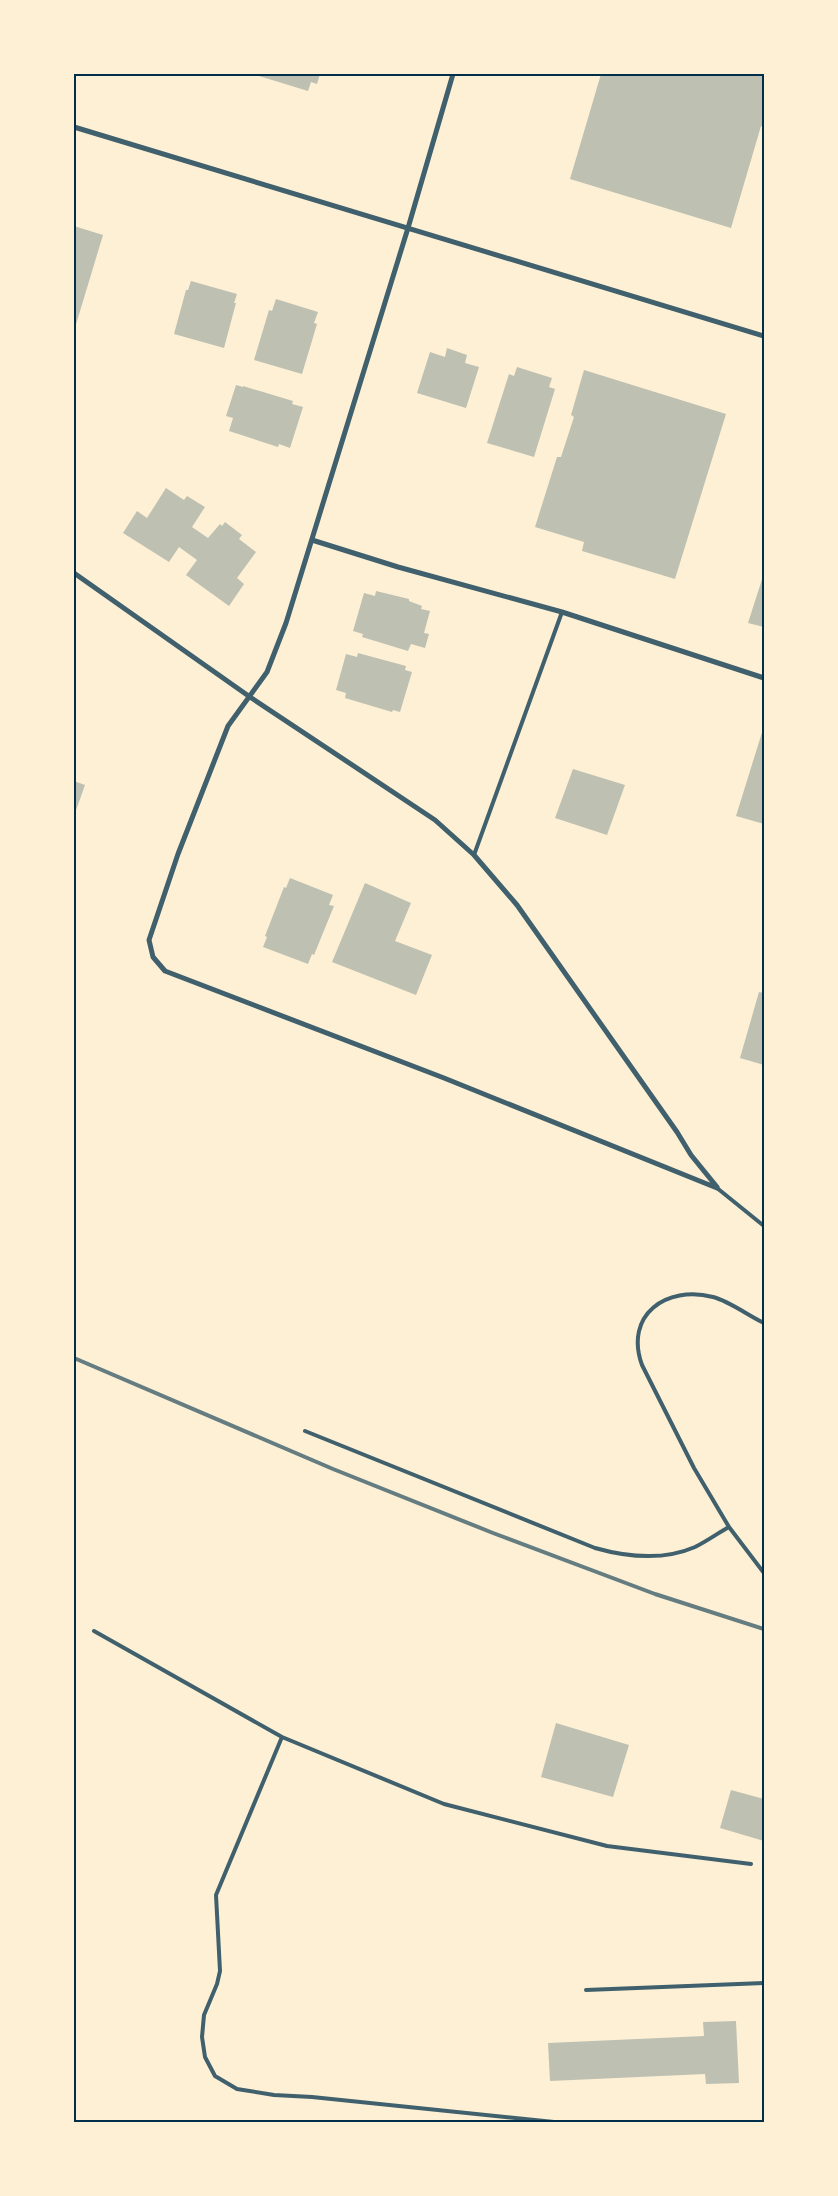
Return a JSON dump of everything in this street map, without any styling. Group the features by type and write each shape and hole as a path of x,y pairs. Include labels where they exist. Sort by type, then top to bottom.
{"street":[{"path":"453,74 408,228 286,623 267,672 228,726 178,854 149,940 153,957 165,971 444,1078 717,1188"},
{"path":"74,127 764,336"},
{"path":"312,540 398,567 562,612 764,678"},
{"path":"74,573 250,696 435,820 474,855 518,905 677,1132 691,1156 717,1188"}],"lane":[{"path":"474,855 562,612"},
{"path":"717,1188 764,1226"},
{"path":"764,1324 714,1297 690,1294 662,1300 648,1311 637,1333 638,1354 642,1366 694,1468 729,1527 764,1573"},
{"path":"305,1431 595,1548 621,1555 655,1556 694,1547 729,1527"},
{"path":"94,1631 282,1737 444,1804 607,1846 751,1864"},
{"path":"282,1737 216,1895 220,1971 217,1984 204,2015 202,2037 205,2057 215,2076 237,2089 274,2095 312,2096 554,2122"},
{"path":"586,1990 764,1983"}],"building":[{"path":"260,74 320,74 317,84 311,82 308,91 259,76"},
{"path":"601,74 764,74 764,127 761,126 731,228 570,179"},
{"path":"74,226 103,235 74,331"},
{"path":"191,281 237,294 224,348 174,334 186,290 188,290"},
{"path":"276,299 318,312 314,323 317,324 302,374 254,360 269,310 272,311"},
{"path":"447,348 467,355 465,363 479,367 466,408 417,393 430,352 445,357"},
{"path":"517,367 552,378 549,387 555,389 534,457 487,443 509,374 514,376"},
{"path":"584,370 726,414 675,579 582,551 584,542 535,527 557,457 561,457 574,417 571,415"},
{"path":"236,385 293,401 292,404 303,407 290,448 279,444 278,447 229,431 233,418 226,416"},
{"path":"166,488 184,500 187,496 205,507 192,527 208,538 220,524 222,526 225,522 242,535 239,539 256,552 237,578 244,584 229,606 186,575 197,560 179,547 169,562 123,533 137,511 147,518"},
{"path":"764,573 764,627 748,623"},
{"path":"376,591 409,599 409,601 422,606 421,609 430,611 424,633 429,634 425,648 411,644 408,651 362,637 363,634 353,631 364,593 375,596"},
{"path":"358,653 406,666 405,670 412,672 400,712 393,710 392,712 345,698 346,693 336,690 346,654 357,657"},
{"path":"764,726 764,824 736,816"},
{"path":"573,769 625,785 607,835 555,818"},
{"path":"74,781 85,785 74,816"},
{"path":"290,878 333,895 329,905 334,906 314,955 312,954 308,964 263,947 267,937 265,936 284,887 286,888"},
{"path":"365,883 411,903 395,941 432,955 416,995 332,962"},
{"path":"759,992 764,993 764,1065 740,1058"},
{"path":"556,1723 629,1745 613,1797 541,1777"},
{"path":"731,1790 764,1799 764,1841 720,1828"},
{"path":"736,2021 739,2083 706,2084 705,2074 550,2081 548,2043 704,2036 703,2022"}],"railway":[{"path":"74,1358 333,1469 493,1533 655,1594 764,1629"}]}
